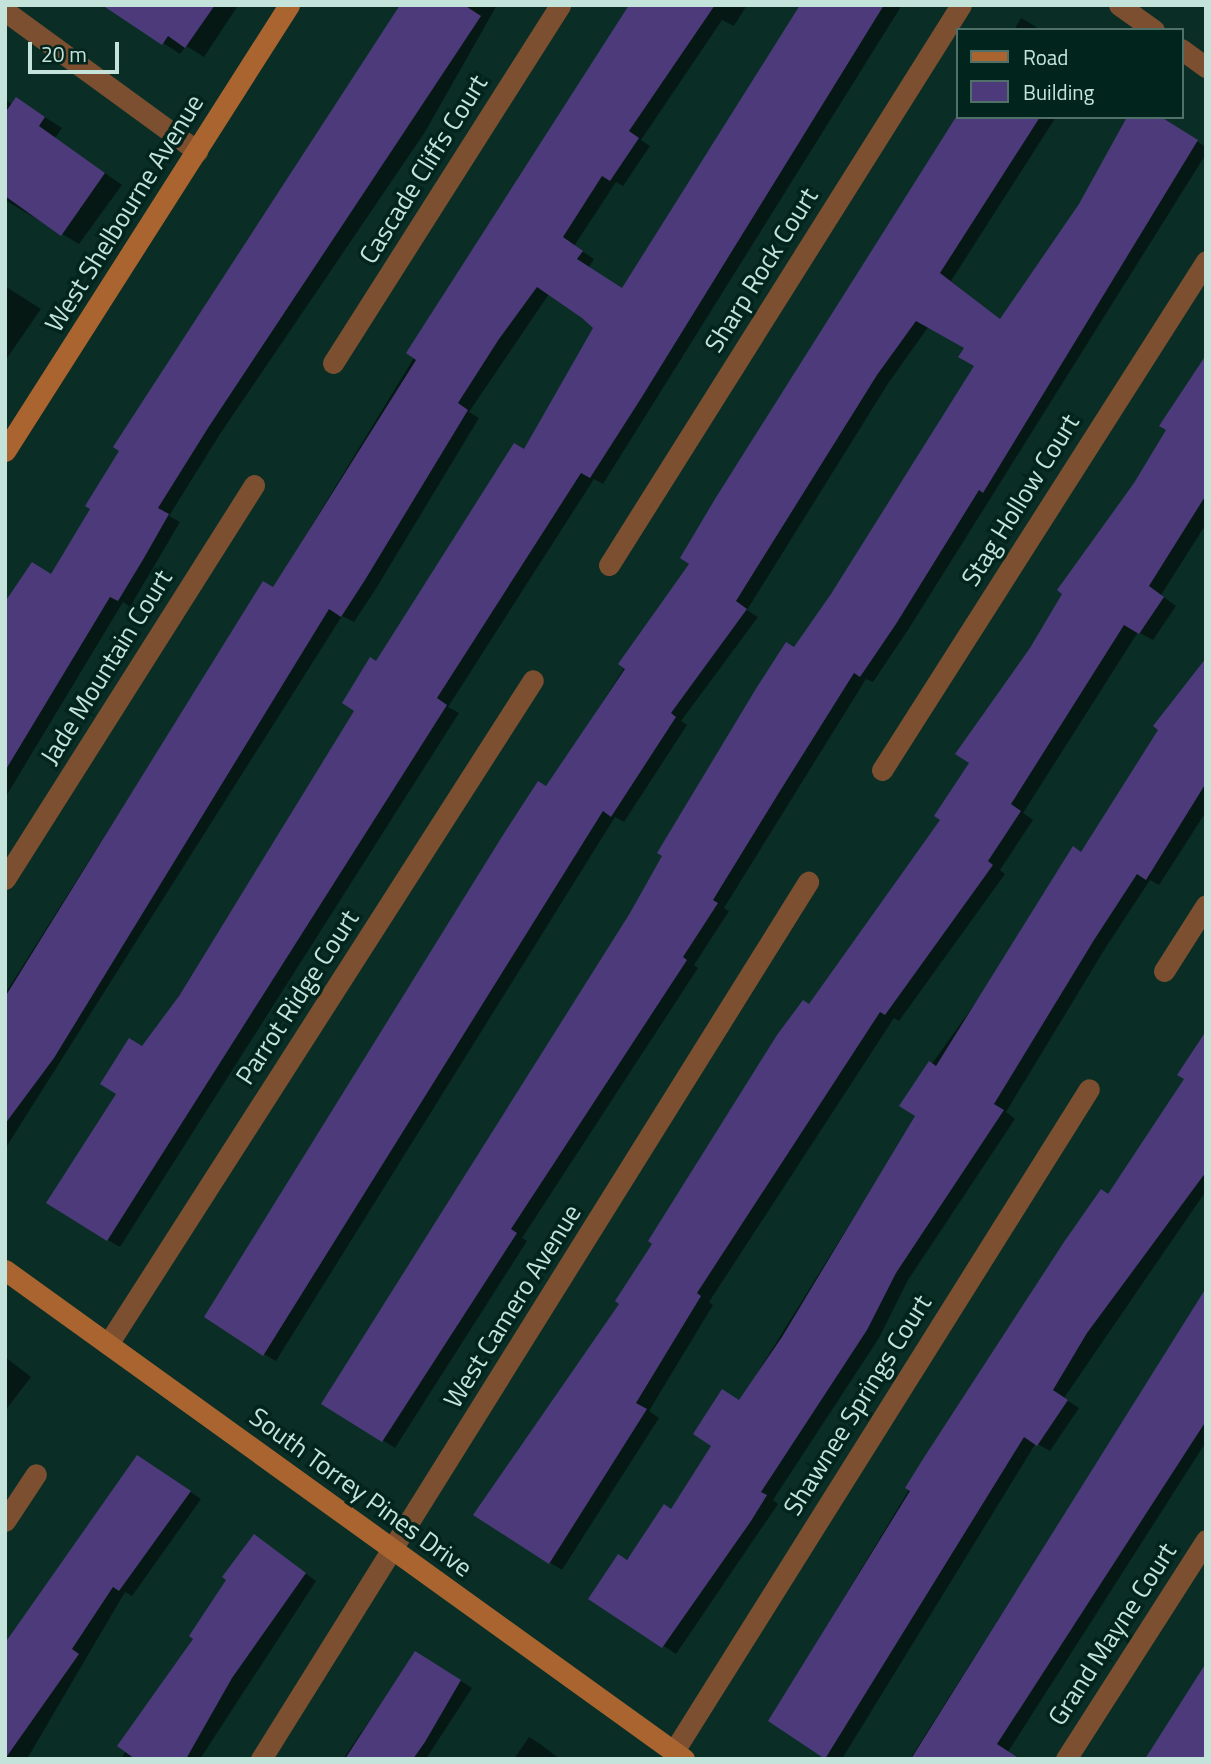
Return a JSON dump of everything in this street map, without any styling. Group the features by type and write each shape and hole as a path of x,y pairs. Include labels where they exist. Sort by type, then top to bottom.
{"street":[{"name":"West Shelbourne Avenue","path":"7,446 289,5"},
{"name":"Cascade Cliffs Court","path":"333,363 560,5"},
{"name":"Sharp Rock Court","path":"609,565 961,5"},
{"path":"1119,5 1151,28"},
{"path":"5,11 197,151"},
{"path":"1183,50 1206,67"},
{"name":"Stag Hollow Court","path":"882,770 1206,261"},
{"name":"Jade Mountain Court","path":"5,879 254,485"},
{"name":"Parrot Ridge Court","path":"108,1344 533,680"},
{"name":"West Camero Avenue","path":"261,1759 394,1550 808,882"},
{"path":"1164,971 1206,905"},
{"name":"Shawnee Springs Court","path":"679,1755 1089,1089"},
{"name":"South Torrey Pines Drive","path":"5,1270 679,1755"},
{"path":"5,1521 36,1474"},
{"name":"Grand Mayne Court","path":"1066,1759 1206,1540"}],"building":[{"path":"102,5 215,5 185,48 168,36 162,45"},
{"path":"400,5 464,5 481,16 208,428 158,508 169,514 144,558 118,601 110,597 5,771 5,602 32,562 51,574 90,509 85,506 119,451 113,447"},
{"path":"629,5 715,5 629,131 639,138 610,181 602,176 563,237 583,251 577,259 622,288 800,5 884,5 590,478 581,473 437,698 447,705 107,1241 46,1203 116,1094 100,1084 129,1038 142,1046 179,996 354,711 342,703 370,657 376,661 514,443 524,449 593,328 582,318 537,287 499,339 458,403 468,410 365,580 341,617 329,609 54,1058 5,1124 5,997 263,581 273,587 313,524 416,360 406,353"},
{"path":"16,97 45,117 39,126 105,173 61,236 5,196 5,113"},
{"path":"956,117 1039,119 940,273 1000,319 1079,204 1126,119 1164,119 1198,140 983,493 979,490 860,677 854,673 780,791 713,900 718,903 683,957 687,960 511,1229 517,1233 382,1442 321,1404 630,913 662,856 657,853 757,687 786,642 794,647 831,594 974,366 958,357 964,348 916,321 877,375 736,601 747,609 671,713 676,717 611,817 603,811 263,1356 204,1317 538,781 546,786 625,669 618,664 689,564 680,558"},
{"path":"1206,355 1206,495 1149,586 1164,597 1139,634 1124,625 1011,804 1021,811 988,861 993,865 885,1015 880,1012 697,1293 701,1296 636,1403 647,1409 549,1564 473,1515 619,1304 615,1301 652,1244 648,1241 777,1035 803,1000 809,1004 940,820 934,816 969,763 955,754 1030,648 1062,594 1057,590 1134,483 1166,430 1159,426"},
{"path":"1206,658 1206,783 1146,880 1137,874 1094,940 994,1104 1004,1110 896,1273 867,1330 761,1492 767,1495 751,1521 662,1648 588,1599 618,1554 627,1560 664,1504 671,1509 711,1446 693,1434 722,1389 739,1400 782,1337 915,1116 899,1106 929,1061 936,1066 1073,846 1081,852 1158,730 1153,726"},
{"path":"1206,1031 1206,1172 1087,1333 1053,1390 1068,1400 1037,1446 1024,1437 825,1759 768,1721 910,1491 905,1488 923,1459 1101,1189 1108,1194 1184,1079 1177,1075"},
{"path":"1206,1288 1206,1421 997,1744 1020,1759 911,1759"},
{"path":"137,1455 191,1491 119,1591 113,1587 72,1649 79,1654 5,1759 5,1643"},
{"path":"254,1534 306,1573 232,1678 186,1759 135,1759 117,1746 193,1639 189,1636 226,1580 222,1577"},
{"path":"415,1651 461,1680 425,1742 413,1759 345,1759"},
{"path":"1206,1663 1206,1759 1145,1759"}]}
